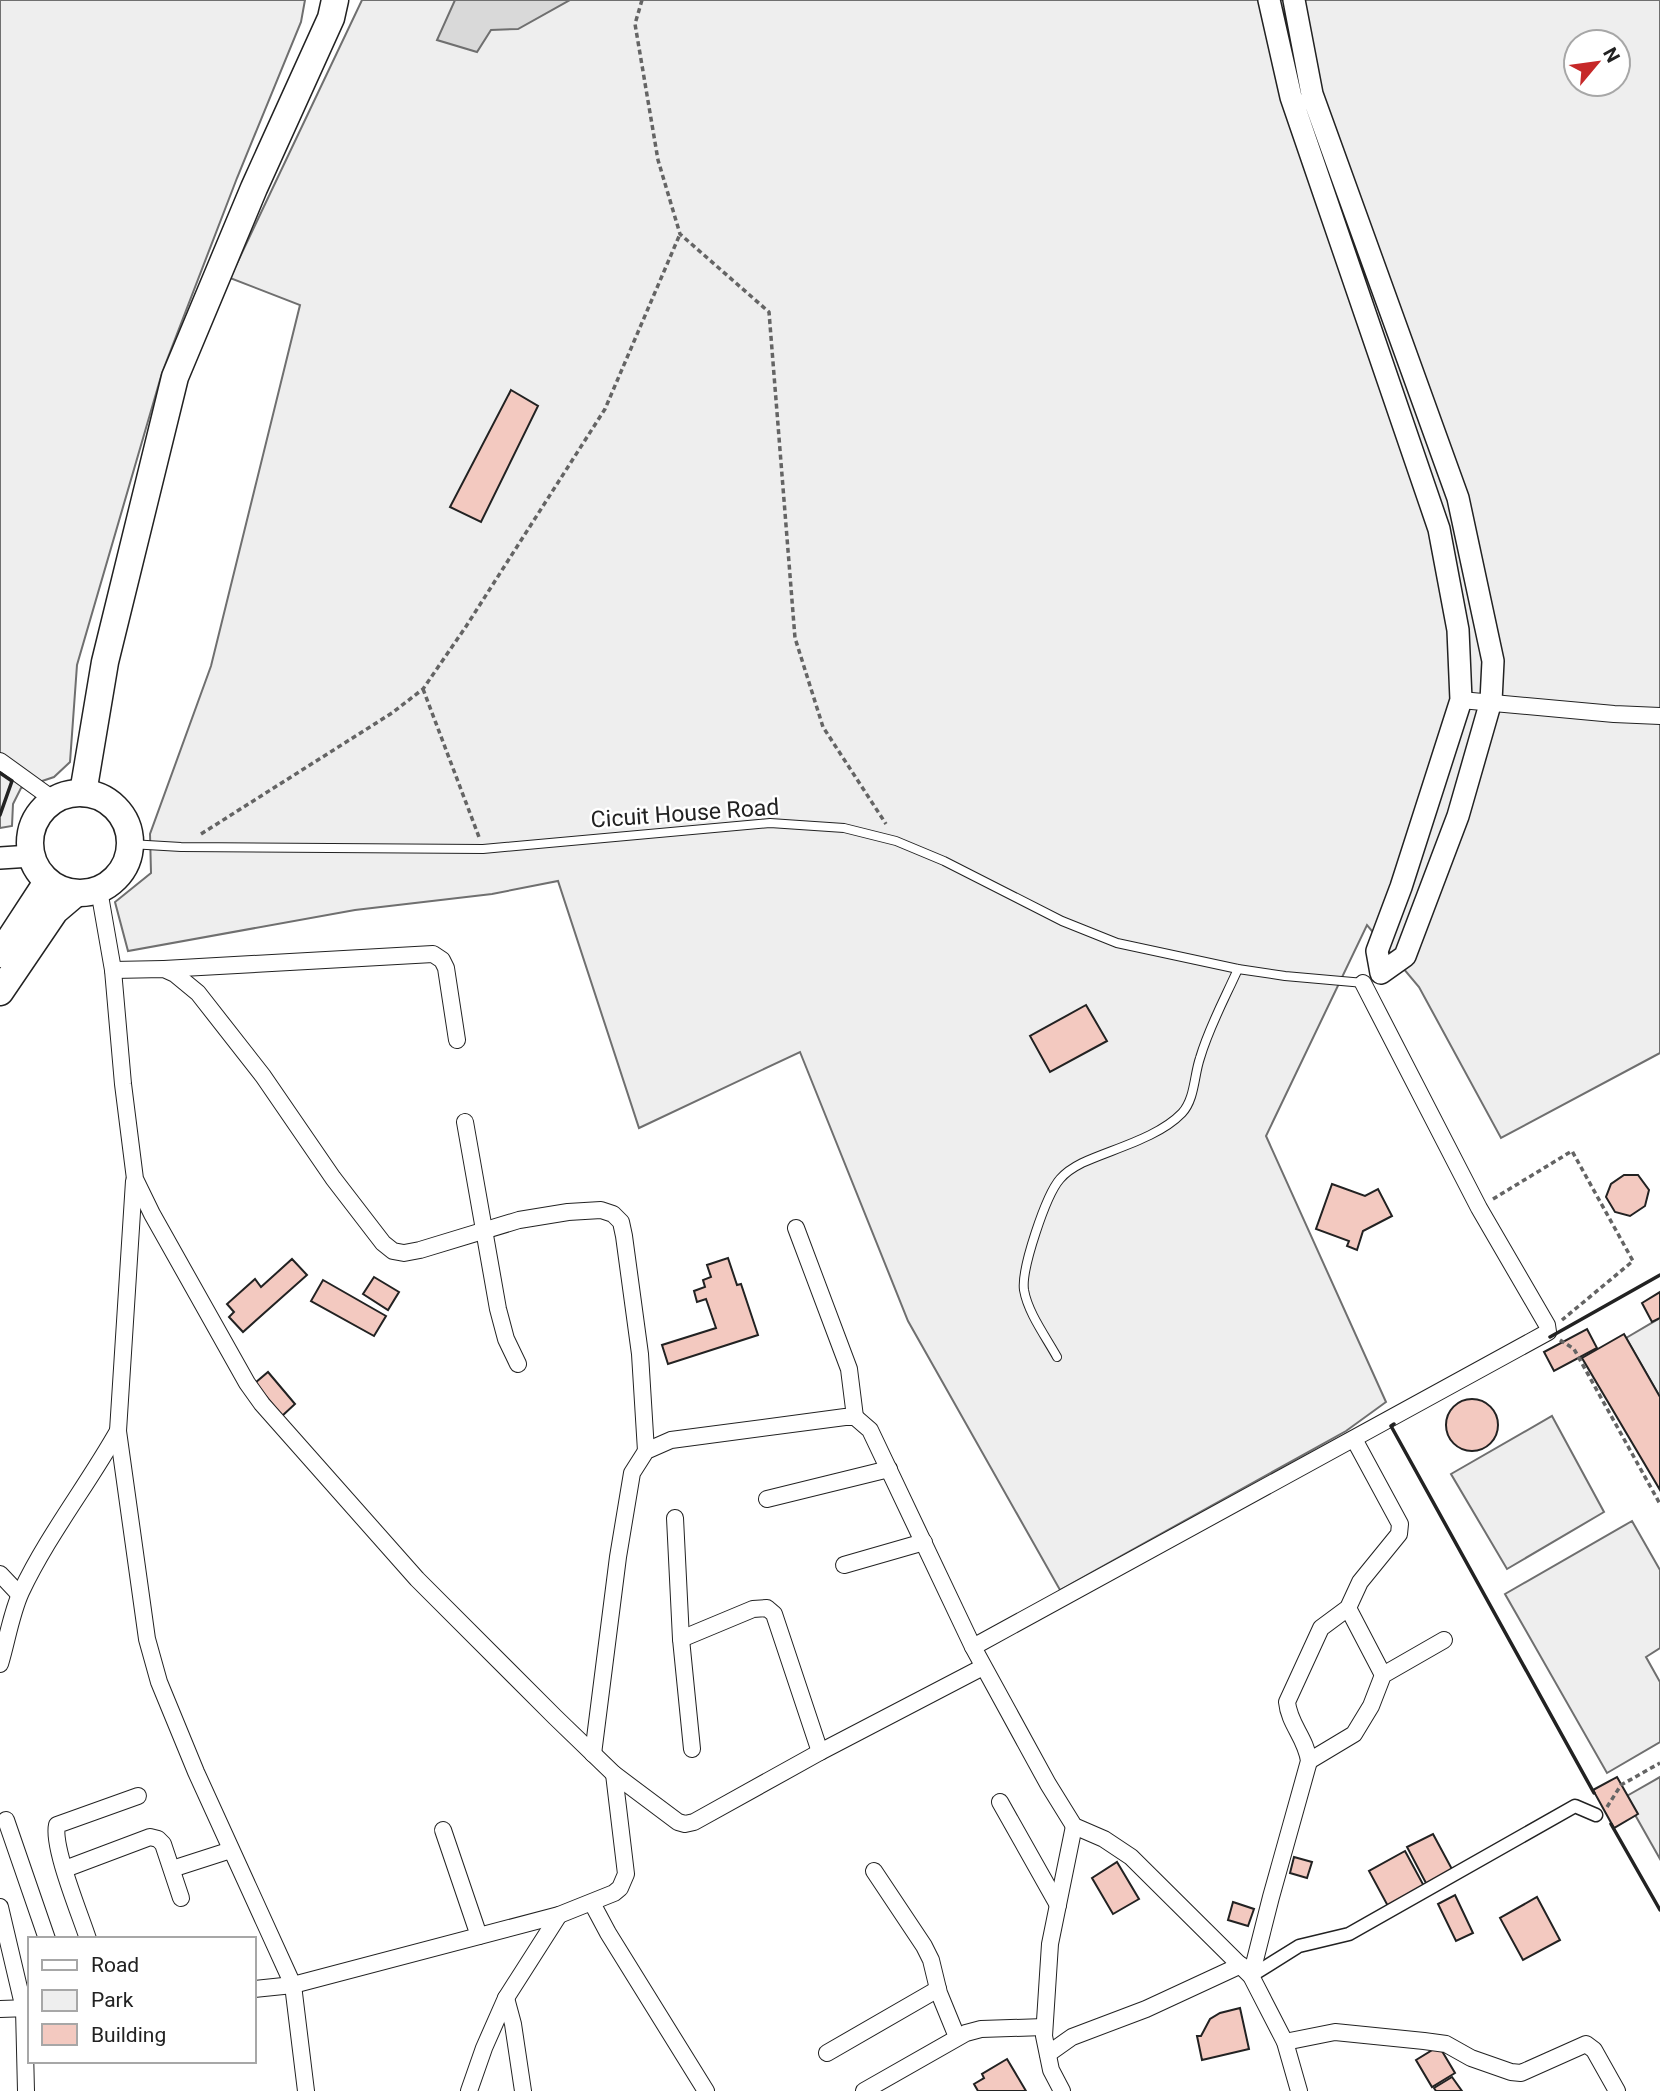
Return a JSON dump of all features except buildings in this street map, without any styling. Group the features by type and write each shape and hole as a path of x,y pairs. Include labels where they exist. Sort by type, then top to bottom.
{"main road":[{"path":"83,793 105,662 175,377 254,188 331,18 335,0"},
{"path":"0,992 55,911 118,877 129,856 130,844 125,822 111,804 97,796 68,794 54,800 36,818 30,843 31,856 37,870 47,882 60,890 87,892"},
{"path":"0,954 47,882"}],"street":[{"path":"973,1647 1548,1332 1547,1325 1479,1208 1372,978 1377,951 1406,873 1461,700 1458,630 1439,529 1290,97 1269,0"},
{"path":"1294,0 1312,94 1458,498 1493,661 1491,701 1469,785 1405,956 1372,978"},
{"path":"1461,700 1660,716"},
{"path":"0,761 54,800"},
{"path":"0,858 31,856"},
{"path":"87,892 113,970 135,1179 118,1432 136,1567 153,1664 230,1850 293,1985 306,2091"},
{"path":"113,970 433,954 442,960 446,968 457,1040"},
{"path":"164,969 175,974 198,993 263,1076 333,1178 383,1243 393,1251 404,1253 421,1250 482,1230 555,1214 601,1210 613,1214 621,1222 640,1354 646,1451"},
{"path":"465,1122 498,1309 506,1339 517,1364"},
{"path":"135,1179 233,1359 262,1404 417,1579 593,1755 678,1822 694,1822 820,1752 984,1667"},
{"path":"796,1227 849,1370 855,1417"},
{"path":"593,1755 624,1515 632,1473 646,1451 671,1440 855,1417 870,1430 973,1647 1074,1826 1104,1839 1131,1857 1246,1970 1285,2042 1299,2091"},
{"path":"0,1664 19,1594 46,1545 93,1476 118,1432"},
{"path":"1246,1970 1309,1761 1307,1749 1292,1720 1287,1702 1321,1628 1348,1608 1360,1582 1399,1534 1400,1524 1354,1439"},
{"path":"767,1499 889,1469"},
{"path":"675,1518 681,1639 692,1749"},
{"path":"844,1565 924,1542"},
{"path":"0,1574 19,1594"},
{"path":"681,1639 753,1609 768,1608 774,1614 820,1752"},
{"path":"1348,1608 1383,1675"},
{"path":"1309,1761 1354,1734 1371,1706 1383,1675 1444,1640"},
{"path":"256,1989 293,1985 559,1915 592,1903 620,1888 626,1874 614,1774"},
{"path":"87,1937 65,1870 56,1834 57,1825 138,1796"},
{"path":"1000,1802 1058,1905"},
{"path":"1048,2054 1072,2037 1246,1970 1299,1946 1349,1934 1575,1806 1596,1815"},
{"path":"6,1820 46,1937"},
{"path":"1056,2088 1044,2027 1050,1944 1074,1826"},
{"path":"443,1830 479,1936"},
{"path":"65,1870 150,1838 158,1839 163,1844 181,1898"},
{"path":"172,1868 230,1850"},
{"path":"874,1871 924,1946 957,2037"},
{"path":"592,1903 706,2091"},
{"path":"0,1908 27,2008 26,2091"},
{"path":"469,2091 506,1998 559,1915"},
{"path":"827,2053 938,1989"},
{"path":"506,1998 513,2024 523,2091"},
{"path":"0,2009 27,2008"},
{"path":"864,2091 957,2037 981,2029 1044,2027"},
{"path":"1285,2042 1335,2032 1424,2041 1446,2044 1471,2058 1516,2073 1535,2069 1586,2044 1594,2050 1617,2091"}],"lane":[{"name":"Cicuit House Road","path":"130,844 181,847 483,849 770,823 844,828 896,841 944,861 1062,921 1117,943 1238,969 1285,976 1372,978"},
{"path":"1057,1357 1024,1292 1024,1279 1032,1244 1056,1186 1068,1171 1151,1133 1184,1111 1208,1035 1238,969"}],"path":[{"path":"642,0 635,24 658,160 680,234 769,312 795,638 823,727 896,841"},
{"path":"181,847 392,713 423,689 605,409 680,234"},
{"path":"423,689 483,849"},
{"path":"1479,1208 1572,1151 1633,1261 1548,1332 1574,1349 1660,1504"},
{"path":"1596,1815 1604,1811 1621,1785 1660,1763"}],"green space":[{"path":"0,0 305,0 301,22 162,373 77,665 70,762 54,777 21,788 13,804 12,826 0,828"},
{"path":"362,0 1660,0 1660,1053 1501,1138 1419,987 1367,925 1266,1136 1386,1402 1346,1431 1060,1590 908,1321 800,1052 639,1128 558,881 492,894 355,910 128,951 115,902 151,873 150,834 211,666 300,305 230,278"},
{"path":"1660,1318 1660,1397 1626,1338"},
{"path":"1552,1416 1604,1512 1507,1569 1451,1474"},
{"path":"1632,1521 1660,1570 1660,1648 1646,1657 1660,1682 1660,1742 1607,1773 1505,1594"},
{"path":"1660,1777 1660,1859 1625,1797"}],"shaded area":[{"path":"455,0 570,0 518,29 491,30 477,52 437,40"}],"wall":[{"path":"0,773 12,781 0,815"},
{"path":"1550,1337 1660,1275"},
{"path":"1394,1424 1391,1426 1594,1793"},
{"path":"1611,1824 1660,1910"}]}
